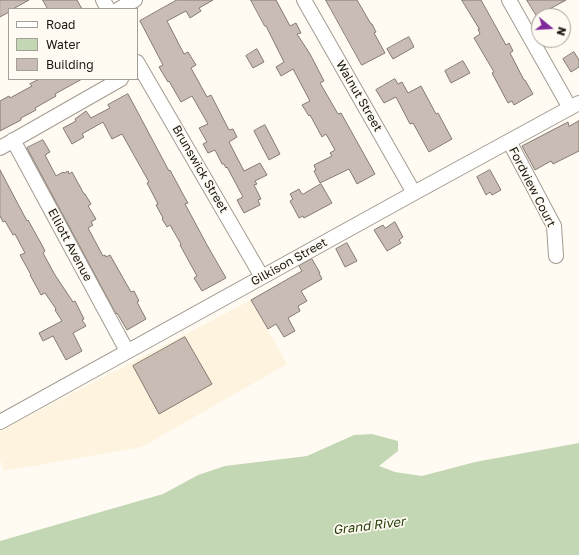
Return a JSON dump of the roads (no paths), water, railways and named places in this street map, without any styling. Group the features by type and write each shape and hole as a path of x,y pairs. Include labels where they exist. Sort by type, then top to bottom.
{"street":[{"path":"121,8 135,0"},
{"name":"Walnut Street","path":"304,0 414,193"},
{"path":"509,0 574,106"},
{"name":"Brunswick Street","path":"138,67 262,277"},
{"path":"0,148 119,80"},
{"name":"Gilkison Street","path":"0,422 574,106"},
{"name":"Elliott Avenue","path":"13,140 127,351"},
{"name":"Fordview Court","path":"509,141 554,226 556,256"}],"water":[{"name":"Grand River","path":"372,434 398,441 398,451 379,466 395,472 422,476 475,462 579,443 579,555 0,555 0,541 163,494 198,475 225,466 307,456 354,435"}]}
